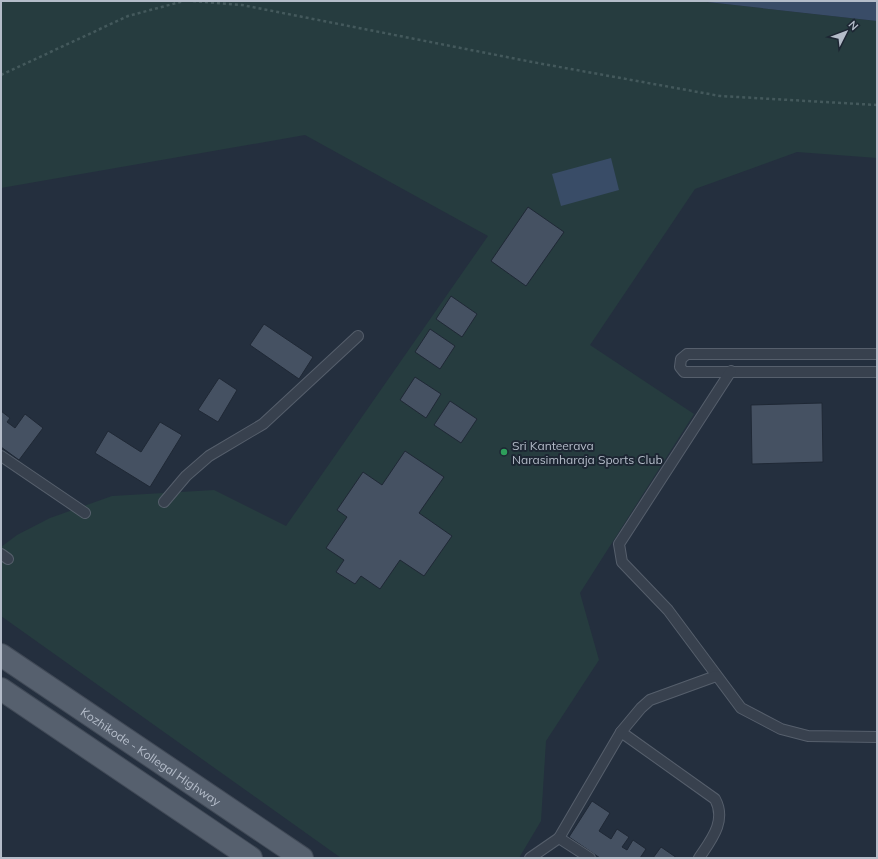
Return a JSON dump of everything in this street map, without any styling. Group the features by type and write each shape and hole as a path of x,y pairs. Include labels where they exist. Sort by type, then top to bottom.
{"main road":[{"name":"Kozhikode - Kollegal Highway","path":"1,655 302,858"},
{"path":"1,689 251,858"}],"lane":[{"path":"164,502 186,476 209,456 264,424 358,336"},
{"path":"877,354 687,354 681,359 680,367 684,372 877,372"},
{"path":"731,371 619,544 619,553 622,562 668,610 741,708 781,729 808,736 877,738"},
{"path":"1,456 85,513"},
{"path":"530,858 559,838 621,732 641,708 650,700 716,676"},
{"path":"621,732 715,799 719,806 720,815 716,831 699,858"},
{"path":"559,838 590,858"}],"path":[{"path":"1,75 128,16 184,1"},
{"path":"192,1 242,5 532,62 720,96 877,105"}],"green space":[{"name":"Sri Kanteerava Narasimharaja Sports Club","path":"1,1 698,1 877,21 877,158 797,152 695,189 590,345 694,414 580,593 599,660 546,741 541,821 519,858 341,858 1,616 1,547 17,535 50,518 112,496 214,490 286,526 488,236 305,135 1,188"}],"water":[{"path":"698,1 877,1 877,21"},
{"path":"611,158 619,190 561,206 552,174"}],"building":[{"path":"528,207 564,232 526,286 491,261"},
{"path":"451,296 477,314 462,337 436,319"},
{"path":"264,324 313,357 299,379 250,345"},
{"path":"430,329 455,346 440,369 415,352"},
{"path":"415,377 441,394 426,418 400,400"},
{"path":"219,378 237,390 218,422 198,410"},
{"path":"450,401 477,419 461,443 434,425"},
{"path":"822,403 823,462 752,464 751,405"},
{"path":"1,411 10,418 7,422 15,428 25,414 43,428 19,460 1,447"},
{"path":"160,422 182,435 150,487 95,453 108,431 141,452"},
{"path":"405,451 444,477 419,513 452,536 424,576 400,560 380,589 361,576 355,584 336,572 344,560 326,548 347,517 337,510 363,472 382,485"},
{"path":"592,801 610,813 599,831 611,839 617,829 629,837 622,847 627,850 633,840 646,849 640,858 600,858 569,837"},
{"path":"661,847 677,858 653,858"}],"place":[{"name":"Sri Kanteerava Narasimharaja Sports Club","path":"504,452"}]}
